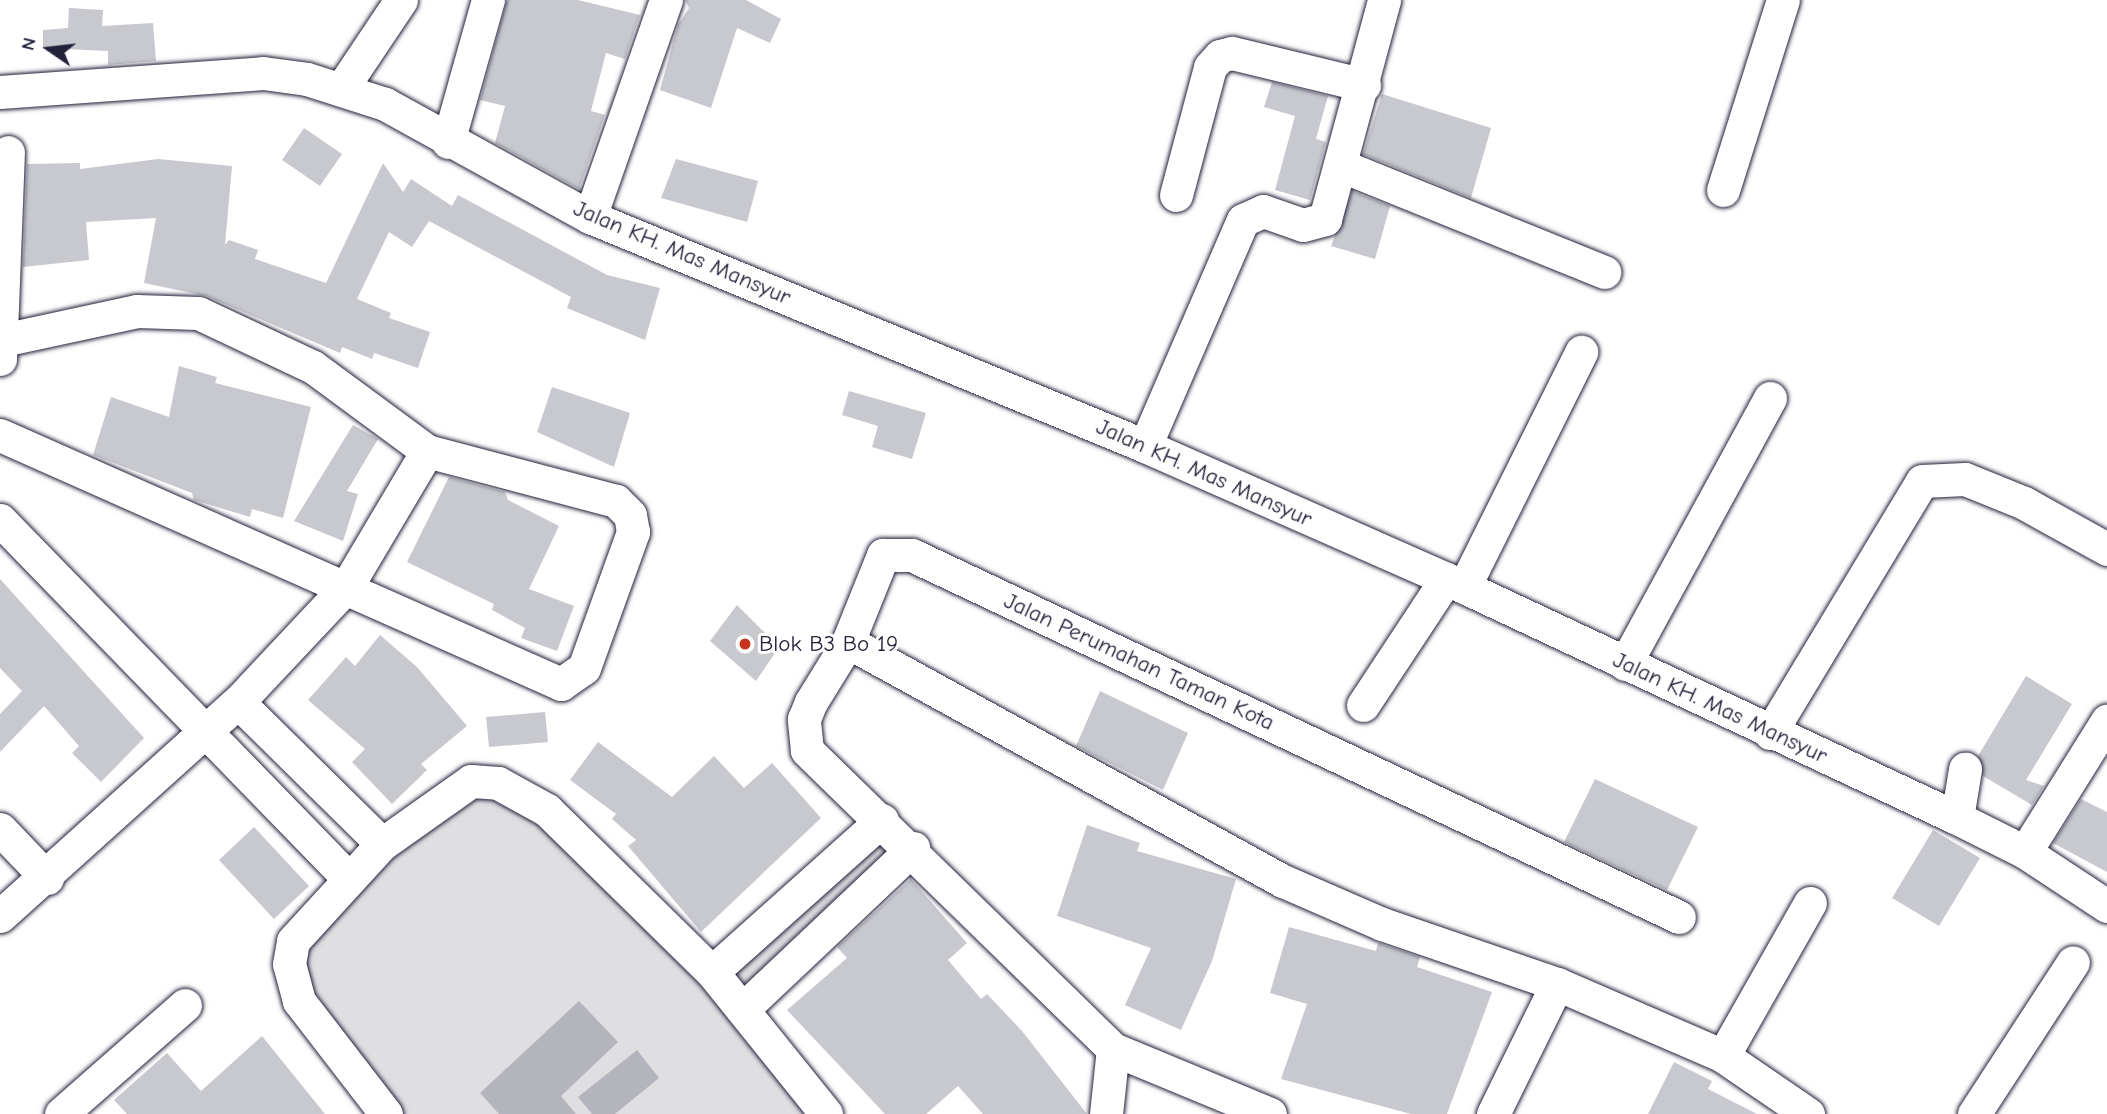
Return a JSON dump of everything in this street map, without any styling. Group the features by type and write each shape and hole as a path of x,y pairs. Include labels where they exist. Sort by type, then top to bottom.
{"street":[{"path":"342,88 401,0"},
{"path":"448,142 488,0"},
{"path":"590,217 666,0"},
{"path":"1145,446 1243,220 1263,211 1303,225 1325,219 1364,85 1384,0"},
{"path":"1723,190 1783,0"},
{"path":"1176,195 1210,67 1220,56 1232,53 1364,85"},
{"name":"Jalan KH. Mas Mansyur","path":"0,92 275,74 342,88 385,104 448,142 590,217 1145,446 1455,583 1770,733 1957,818 2025,852 2107,906"},
{"path":"0,435 347,586 554,683 570,681 584,668 633,532 627,510 616,501 428,451 313,367 198,313 137,311 1,350 8,152"},
{"path":"1342,166 1604,272"},
{"path":"1363,705 1455,583 1581,352"},
{"path":"1625,664 1770,398"},
{"path":"0,916 47,878 237,702 347,586 428,451"},
{"path":"1770,733 1922,481 1965,480 2025,503 2107,549"},
{"path":"0,520 202,732 348,878"},
{"name":"Jalan Perumahan Taman Kota","path":"1113,1049 913,848 807,750 803,734 811,702 848,642 877,561 894,553 912,555 1679,917"},
{"path":"848,642 1294,886 1558,985 1723,1056 1808,1114"},
{"path":"237,702 382,844"},
{"path":"2025,852 2107,722"},
{"path":"1957,818 1965,769"},
{"path":"386,1114 299,1001 289,964 293,941 382,844 471,781 498,783 547,810 712,972 826,1114"},
{"path":"712,972 882,820"},
{"path":"0,829 47,878"},
{"path":"744,1009 913,848"},
{"path":"1723,1056 1810,903"},
{"path":"1974,1114 2073,962"},
{"path":"1493,1114 1558,985"},
{"path":"71,1111 186,1005"},
{"path":"1106,1114 1113,1049 1270,1114"}],"shaded area":[{"path":"498,783 712,972 882,820 913,848 745,1008 826,1114 387,1114 299,1001 293,941 348,878"},
{"path":"579,1001 618,1042 561,1096 576,1114 499,1114 480,1093"},
{"path":"637,1050 659,1078 615,1114 592,1114 578,1097"}],"building":[{"path":"507,0 578,0 640,15 625,59 606,53 591,111 605,115 579,189 495,143 505,106 480,100"},
{"path":"685,0 746,0 781,19 770,43 737,28 711,108 660,90 678,25 689,8"},
{"path":"69,8 103,10 102,26 153,23 156,61 108,65 108,51 43,48 43,30 68,28"},
{"path":"1272,82 1328,96 1316,139 1326,142 1310,200 1275,190 1295,116 1264,107"},
{"path":"1382,94 1491,128 1471,198 1363,154"},
{"path":"304,128 342,154 320,186 282,160"},
{"path":"158,159 232,166 225,245 229,240 258,250 255,259 326,283 383,163 403,192 411,179 452,206 458,195 607,275 660,288 645,340 567,308 571,297 429,221 412,247 389,232 357,299 391,313 389,318 430,332 418,368 374,353 372,359 342,347 340,353 206,296 144,283 156,218 86,222 89,260 23,267 27,164 80,163 80,169"},
{"path":"676,159 758,181 747,222 661,198"},
{"path":"1352,191 1390,206 1375,259 1331,246"},
{"path":"179,366 217,377 215,383 311,407 283,518 252,509 250,517 194,500 192,493 93,455 111,397 169,417"},
{"path":"552,387 630,413 614,467 537,432"},
{"path":"849,391 926,413 912,459 872,447 878,426 842,415"},
{"path":"353,425 378,439 347,491 358,494 343,541 294,521"},
{"path":"449,477 505,492 508,500 559,526 529,589 574,606 557,651 521,638 525,628 492,610 494,604 407,562"},
{"path":"0,579 144,738 101,782 72,753 79,746 44,706 0,752 0,714 22,691 0,668"},
{"name":"Blok B3 Bo 19","path":"737,605 779,647 756,681 710,641"},
{"path":"380,635 417,667 467,726 421,764 427,770 392,804 352,762 365,749 308,700 346,657 355,666"},
{"path":"2026,676 2072,704 2026,780 2044,786 2032,805 1983,776 1978,756"},
{"path":"1100,691 1188,733 1163,790 1076,746"},
{"path":"545,712 548,742 489,747 486,717"},
{"path":"598,742 672,797 714,756 744,788 772,763 821,818 701,932 628,846 636,840 612,819 616,814 570,780"},
{"path":"1595,779 1698,827 1667,890 1564,842"},
{"path":"2081,799 2107,812 2107,872 2053,843"},
{"path":"1087,825 1140,843 1137,851 1236,879 1212,961 1181,1030 1125,1005 1151,948 1057,916"},
{"path":"254,827 309,886 274,919 219,860"},
{"path":"1933,830 1980,858 1939,926 1892,898"},
{"path":"911,879 967,943 948,960 981,999 987,994 1022,1031 1087,1114 983,1114 958,1086 926,1114 885,1114 787,1010 847,958 837,947"},
{"path":"1289,927 1376,951 1378,943 1420,957 1417,967 1492,992 1447,1114 1411,1114 1281,1079 1307,1004 1270,993"},
{"path":"262,1036 325,1114 127,1114 114,1100 167,1053 201,1091"},
{"path":"1674,1062 1712,1081 1708,1089 1757,1114 1648,1114"}],"place":[{"name":"Blok B3 Bo 19","path":"745,644"}]}
